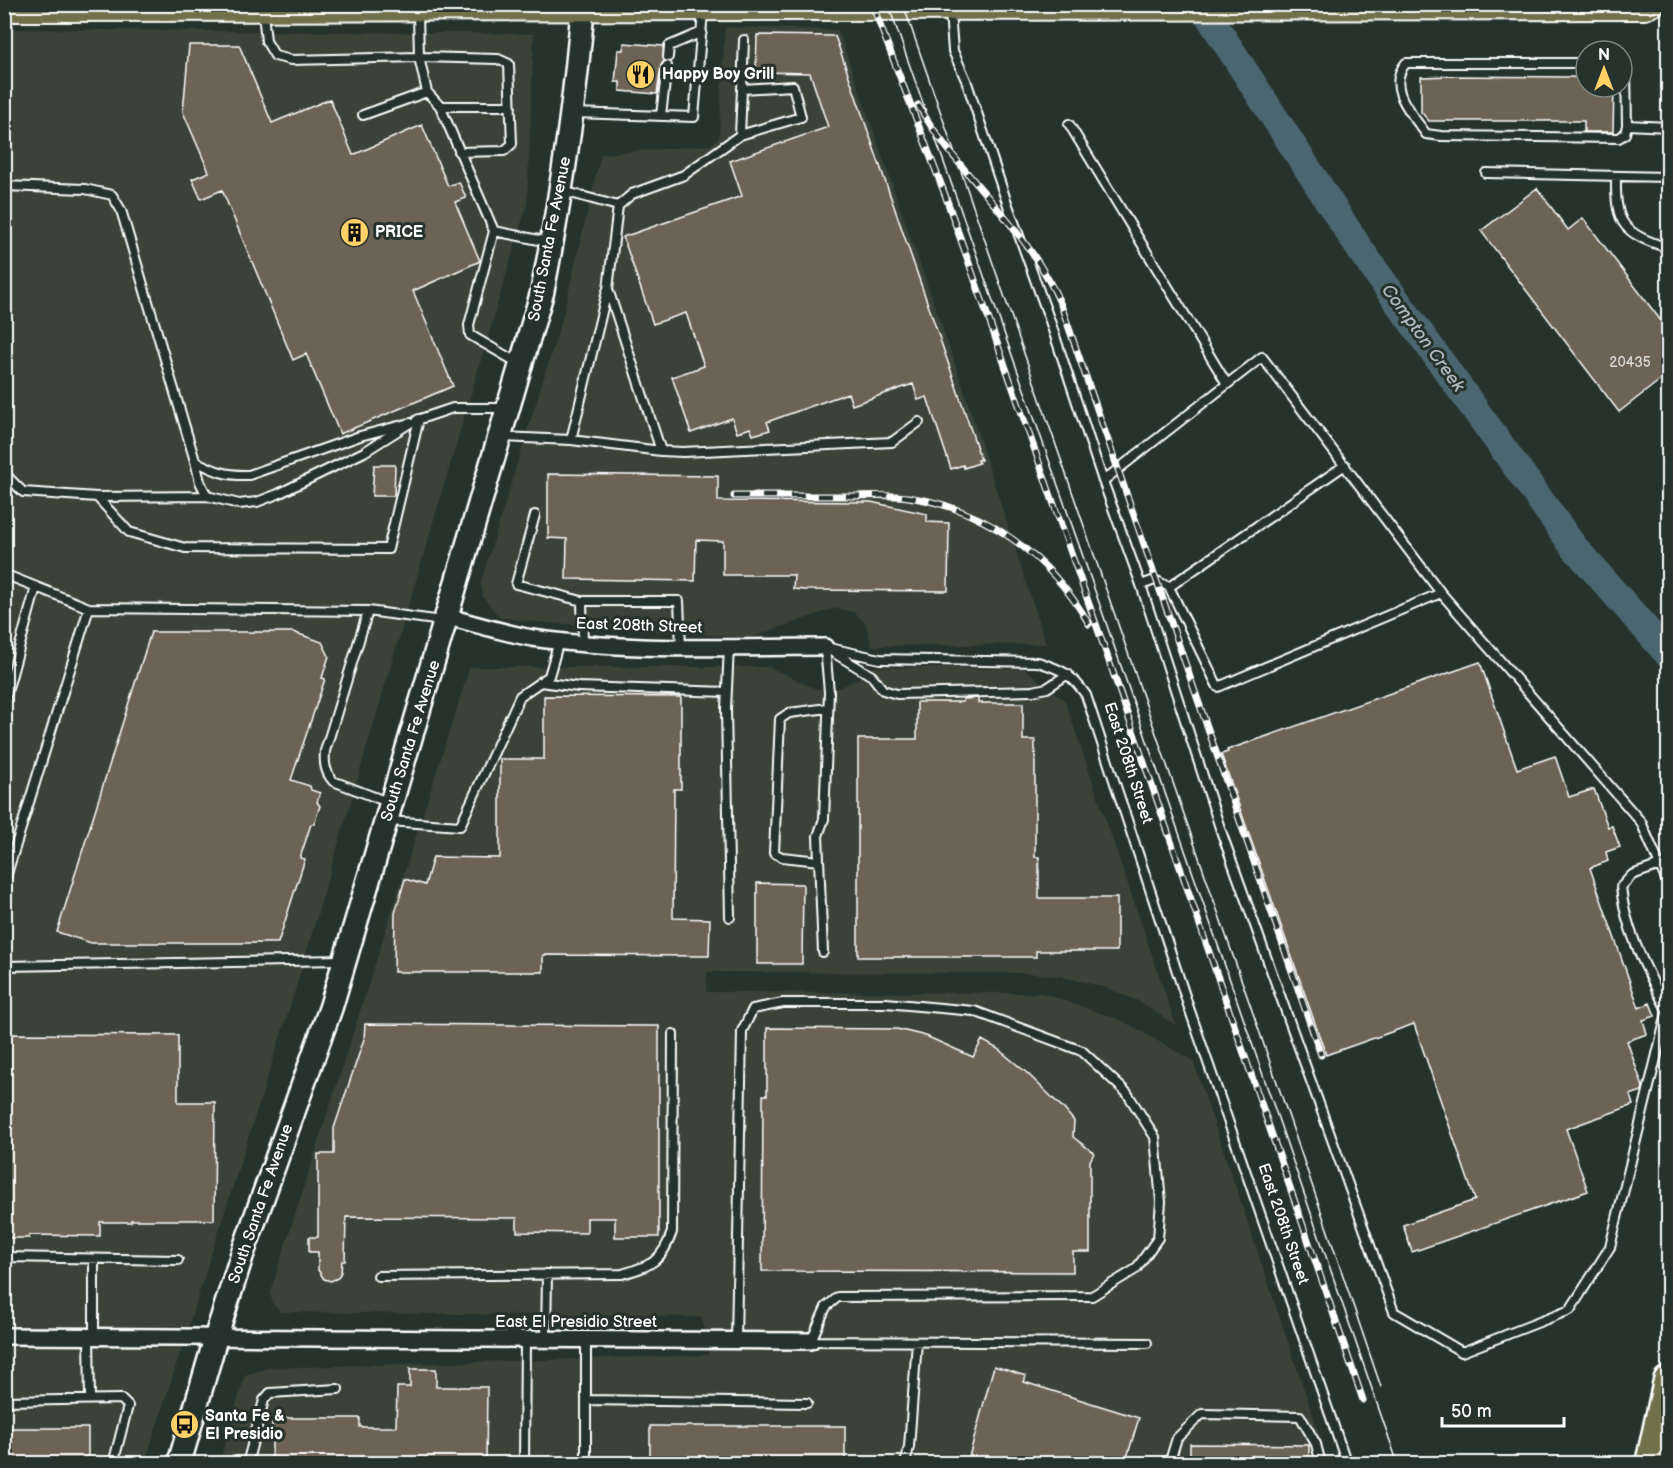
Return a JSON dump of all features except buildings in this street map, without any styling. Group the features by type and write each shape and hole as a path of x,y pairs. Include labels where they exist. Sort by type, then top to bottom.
{"highway":[{"path":"1650,1464 1668,1381"}],"main road":[{"path":"4,9 583,6 703,20 949,6 1645,7 1652,4"},
{"name":"South Santa Fe Avenue","path":"179,1464 242,1255 331,1007 542,293 562,191 583,6"}],"street":[{"name":"East 208th Street","path":"447,619 520,635 583,643 681,647 825,647"},
{"name":"East El Presidio Street","path":"4,1336 811,1341"}],"lane":[{"path":"949,6 953,51 966,80 1103,481 1141,585 1221,831 1394,1312 1462,1352 1570,1310 1610,1247 1668,1010 1644,963 1623,906 1621,887 1632,875 1660,865"},
{"path":"263,8 266,40 275,56 291,60 419,57 498,59 509,64 512,144 504,151 459,152"},
{"path":"417,8 419,57 427,92 440,105 494,231 469,325 470,335 522,365"},
{"path":"668,57 669,46 703,20"},
{"path":"572,113 694,117 703,20"},
{"path":"740,135 744,40"},
{"path":"1574,63 1406,63 1399,75 1399,96 1426,134 1442,136 1619,138 1625,134 1627,125 1627,99"},
{"path":"661,115 668,66"},
{"path":"571,440 608,289 618,206 632,195 684,175 740,135 801,117 793,86 742,88"},
{"path":"363,116 427,92"},
{"path":"440,105 511,106"},
{"path":"1069,124 1227,384"},
{"path":"1627,125 1668,127"},
{"path":"1486,173 1668,177"},
{"path":"1616,176 1615,200 1621,222 1636,236 1668,248"},
{"path":"4,186 85,189 112,195 121,210 200,482 207,496"},
{"path":"562,191 618,206"},
{"path":"494,231 552,243"},
{"path":"608,289 661,451"},
{"path":"1103,481 1262,357 1441,593 1641,822 1668,884"},
{"path":"195,461 214,471 231,476 249,475 360,436 410,423 453,408 509,408"},
{"path":"97,497 129,532 185,548 388,549 420,419"},
{"path":"501,437 571,440 682,452 892,442 919,422"},
{"path":"4,473 24,492 97,497 207,496 240,504 257,502 364,452 410,423"},
{"path":"1169,587 1345,465"},
{"path":"535,515 516,584 582,601 679,601 681,647"},
{"path":"4,574 89,608 368,611 447,619"},
{"path":"1141,585 1155,580 1169,587 1218,687 1441,593"},
{"path":"4,703 36,587"},
{"path":"582,601 583,643"},
{"path":"6,877 89,608"},
{"path":"368,611 325,751 327,775 333,781 389,812 460,826 520,696 549,676 559,640"},
{"path":"729,647 727,692 730,917"},
{"path":"825,647 872,676 883,690 897,694 1033,692 1047,688 1068,675"},
{"path":"823,952 818,836 824,819 828,708 825,647"},
{"name":"East 208th Street","path":"825,647 880,659 1038,662 1057,668 1074,678 1086,695 1188,1005 1347,1464"},
{"path":"540,682 579,687 727,692"},
{"path":"819,861 782,857 774,853 780,719 789,713 828,708"},
{"path":"4,966 345,960"},
{"path":"736,1341 742,1031 753,1009 783,1003 886,1003 974,1011 1082,1051 1127,1093 1155,1137 1161,1202 1158,1238 1136,1269 1092,1296 838,1297 826,1307 811,1341"},
{"path":"378,1276 622,1274 649,1266 666,1250 672,1232 673,1035"},
{"path":"4,1257 178,1260"},
{"path":"90,1399 94,1259"},
{"path":"546,1339 547,1274"},
{"path":"524,1464 525,1339"},
{"path":"586,1340 586,1464"},
{"name":"East El Presidio Street","path":"811,1341 1147,1343"},
{"path":"905,1464 909,1447 917,1342"},
{"path":"247,1464 264,1400 270,1393 338,1389"},
{"path":"4,1401 121,1399 128,1406 113,1464"},
{"path":"586,1400 807,1403"},
{"path":"1169,1464 1177,1438 1202,1414 1300,1416 1316,1444 1321,1464"}],"shaded area":[{"path":"725,27 838,30 960,378 1046,644 872,646 865,622 853,612 835,608 749,638 525,621 499,617 483,597 481,581 563,316 601,154 711,145 719,137"},
{"path":"5,29 534,34 527,204 297,984 145,1463 5,1464"},
{"path":"470,667 769,667 816,689 839,688 858,679 866,667 1025,669 1065,701 1176,1025 1138,1001 1104,987 1059,976 1026,973 707,972 706,992 1042,993 1123,1021 1193,1061 1329,1463 219,1464 245,1375 268,1368 709,1355 702,1317 281,1312 273,1304 270,1293"}],"waterway":[{"name":"Compton Creek","path":"1201,4 1361,251 1574,547 1668,654"}],"tram line":[{"path":"888,4 1079,545 1398,1464"},
{"path":"903,4 1381,1387"}],"railway":[{"path":"872,4 944,192 1115,678 1363,1400"},
{"path":"918,105 953,156 1030,250 1047,276 1061,305 1321,1055"},
{"path":"734,496 900,496 936,503 963,512 989,524 1035,557 1056,577 1089,624"}],"place":[{"name":"Happy Boy Grill","path":"641,74"},
{"name":"PRICE","path":"354,232"},
{"name":"Santa Fe & El Presidio","path":"184,1425"}]}
